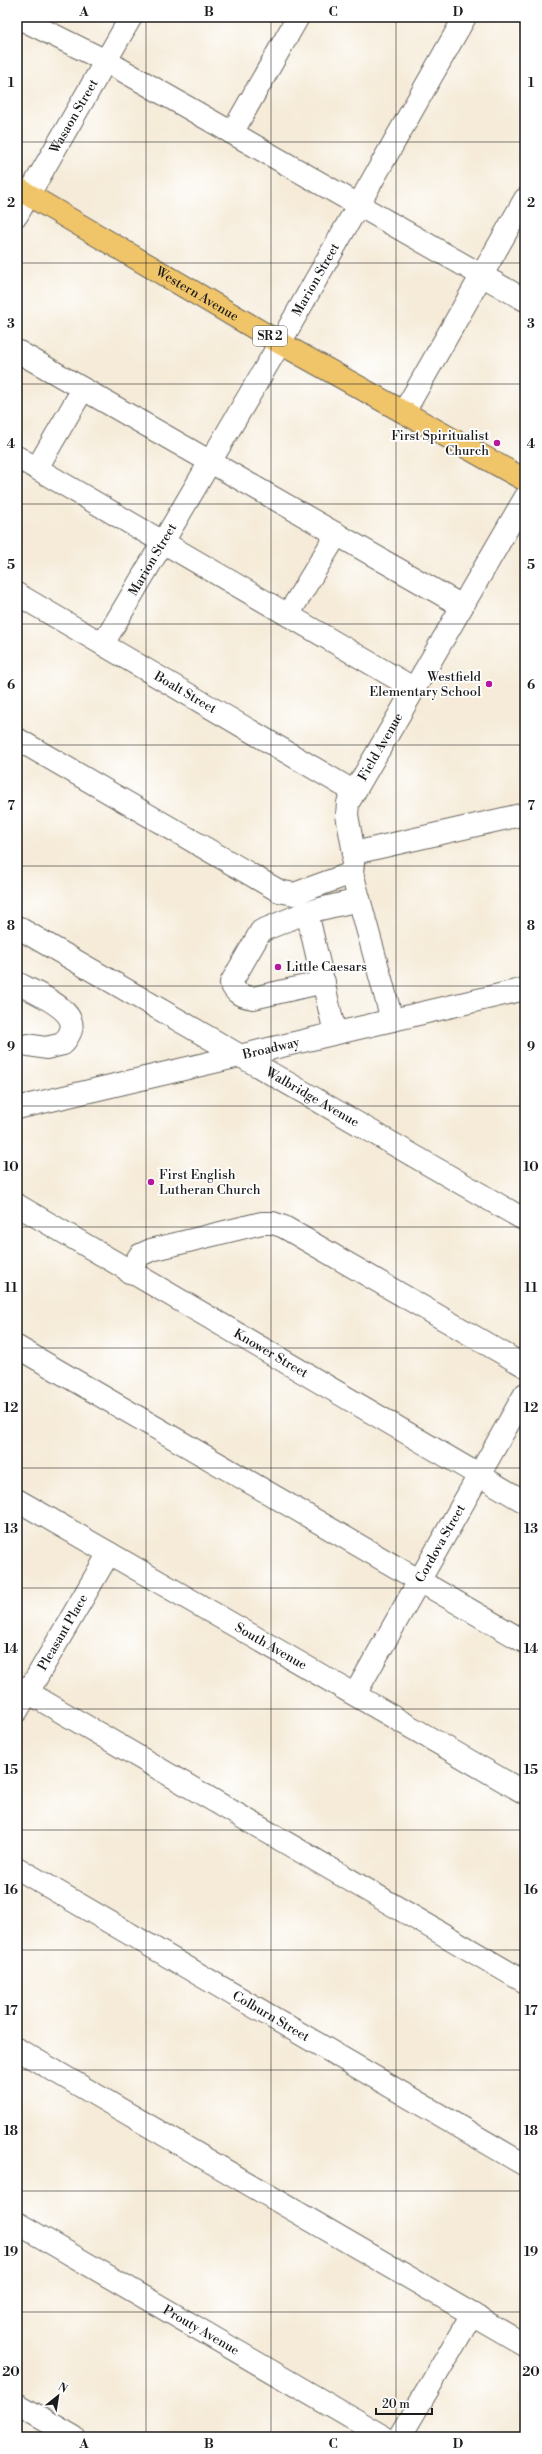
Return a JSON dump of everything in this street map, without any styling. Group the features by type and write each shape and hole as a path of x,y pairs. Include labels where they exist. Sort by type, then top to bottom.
{"main road":[{"name":"Western Avenue","path":"23,192 280,343 525,480"}],"street":[{"path":"17,17 106,61 525,300"},
{"name":"Wasaon Street","path":"17,215 23,192 132,17"},
{"path":"232,133 298,17"},
{"name":"Marion Street","path":"103,644 280,343 465,17"},
{"path":"404,412 525,199"},
{"path":"17,351 462,606"},
{"path":"36,468 83,389"},
{"path":"17,457 413,688"},
{"name":"Field Avenue","path":"392,1020 359,900 347,815 348,803 413,688 525,498"},
{"path":"288,615 337,534"},
{"name":"Boalt Street","path":"17,594 354,791"},
{"path":"17,739 279,891 294,894 353,863 525,814"},
{"path":"324,982 253,998 242,996 231,983 234,974 260,931 307,912 359,900"},
{"path":"307,912 335,1033"},
{"name":"Walbridge Avenue","path":"17,927 525,1220"},
{"path":"17,983 56,1004 69,1017 71,1030 63,1044 46,1048 28,1045"},
{"name":"Broadway","path":"17,1108 525,989"},
{"name":"Knower Street","path":"17,1205 129,1272 525,1502"},
{"path":"129,1272 140,1255 151,1250 231,1230 273,1223 284,1227 525,1366"},
{"path":"17,1347 525,1642"},
{"name":"Cordova Street","path":"355,1694 525,1394"},
{"name":"South Avenue","path":"17,1500 525,1793"},
{"name":"Pleasant Place","path":"17,1711 22,1689 109,1553"},
{"path":"22,1689 525,1982"},
{"name":"Colburn Street","path":"17,1868 525,2165"},
{"path":"17,2049 525,2345"},
{"name":"Prouty Avenue","path":"17,2223 384,2437"},
{"path":"400,2437 472,2314"},
{"path":"17,2404 74,2437"}],"place":[{"name":"First Spiritualist Church","path":"497,443"},
{"name":"Westfield Elementary School","path":"489,684"},
{"name":"Little Caesars","path":"278,967"},
{"name":"First English Lutheran Church","path":"151,1182"}]}
